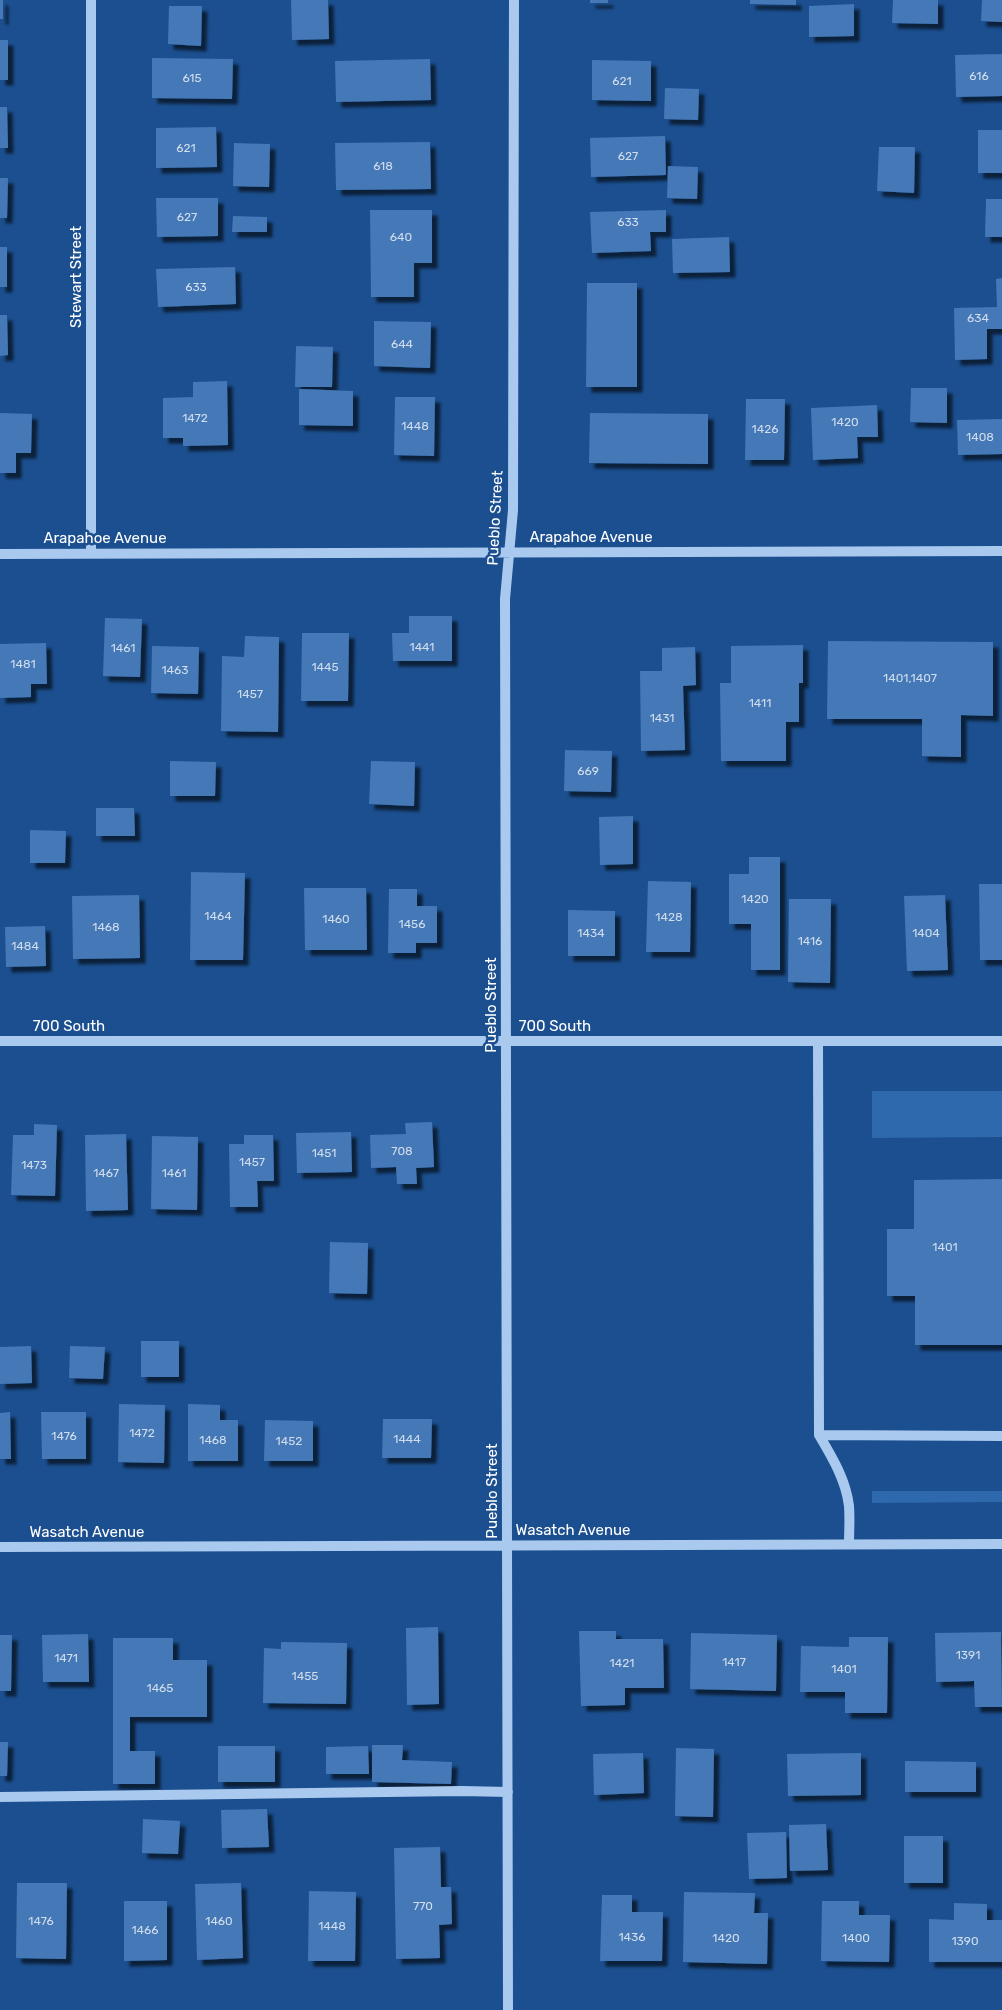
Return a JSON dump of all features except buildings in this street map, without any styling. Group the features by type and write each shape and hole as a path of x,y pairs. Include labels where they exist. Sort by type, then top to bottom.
{"street":[{"name":"Stewart Street","path":"91,0 91,554"},
{"name":"Pueblo Street","path":"508,2010 505,599 513,510 514,0"},
{"name":"Arapahoe Avenue","path":"0,554 1002,551"},
{"name":"700 South","path":"0,1041 1002,1041"},
{"path":"818,1041 819,1435 837,1466 845,1486 849,1505 849,1544"},
{"path":"819,1435 1002,1436"},
{"name":"Wasatch Avenue","path":"0,1547 1002,1544"},
{"path":"0,1797 508,1792"}],"shaded area":[{"path":"872,1091 1002,1091 1002,1137 872,1138"},
{"path":"872,1491 1002,1491 1002,1502 872,1503"}]}
